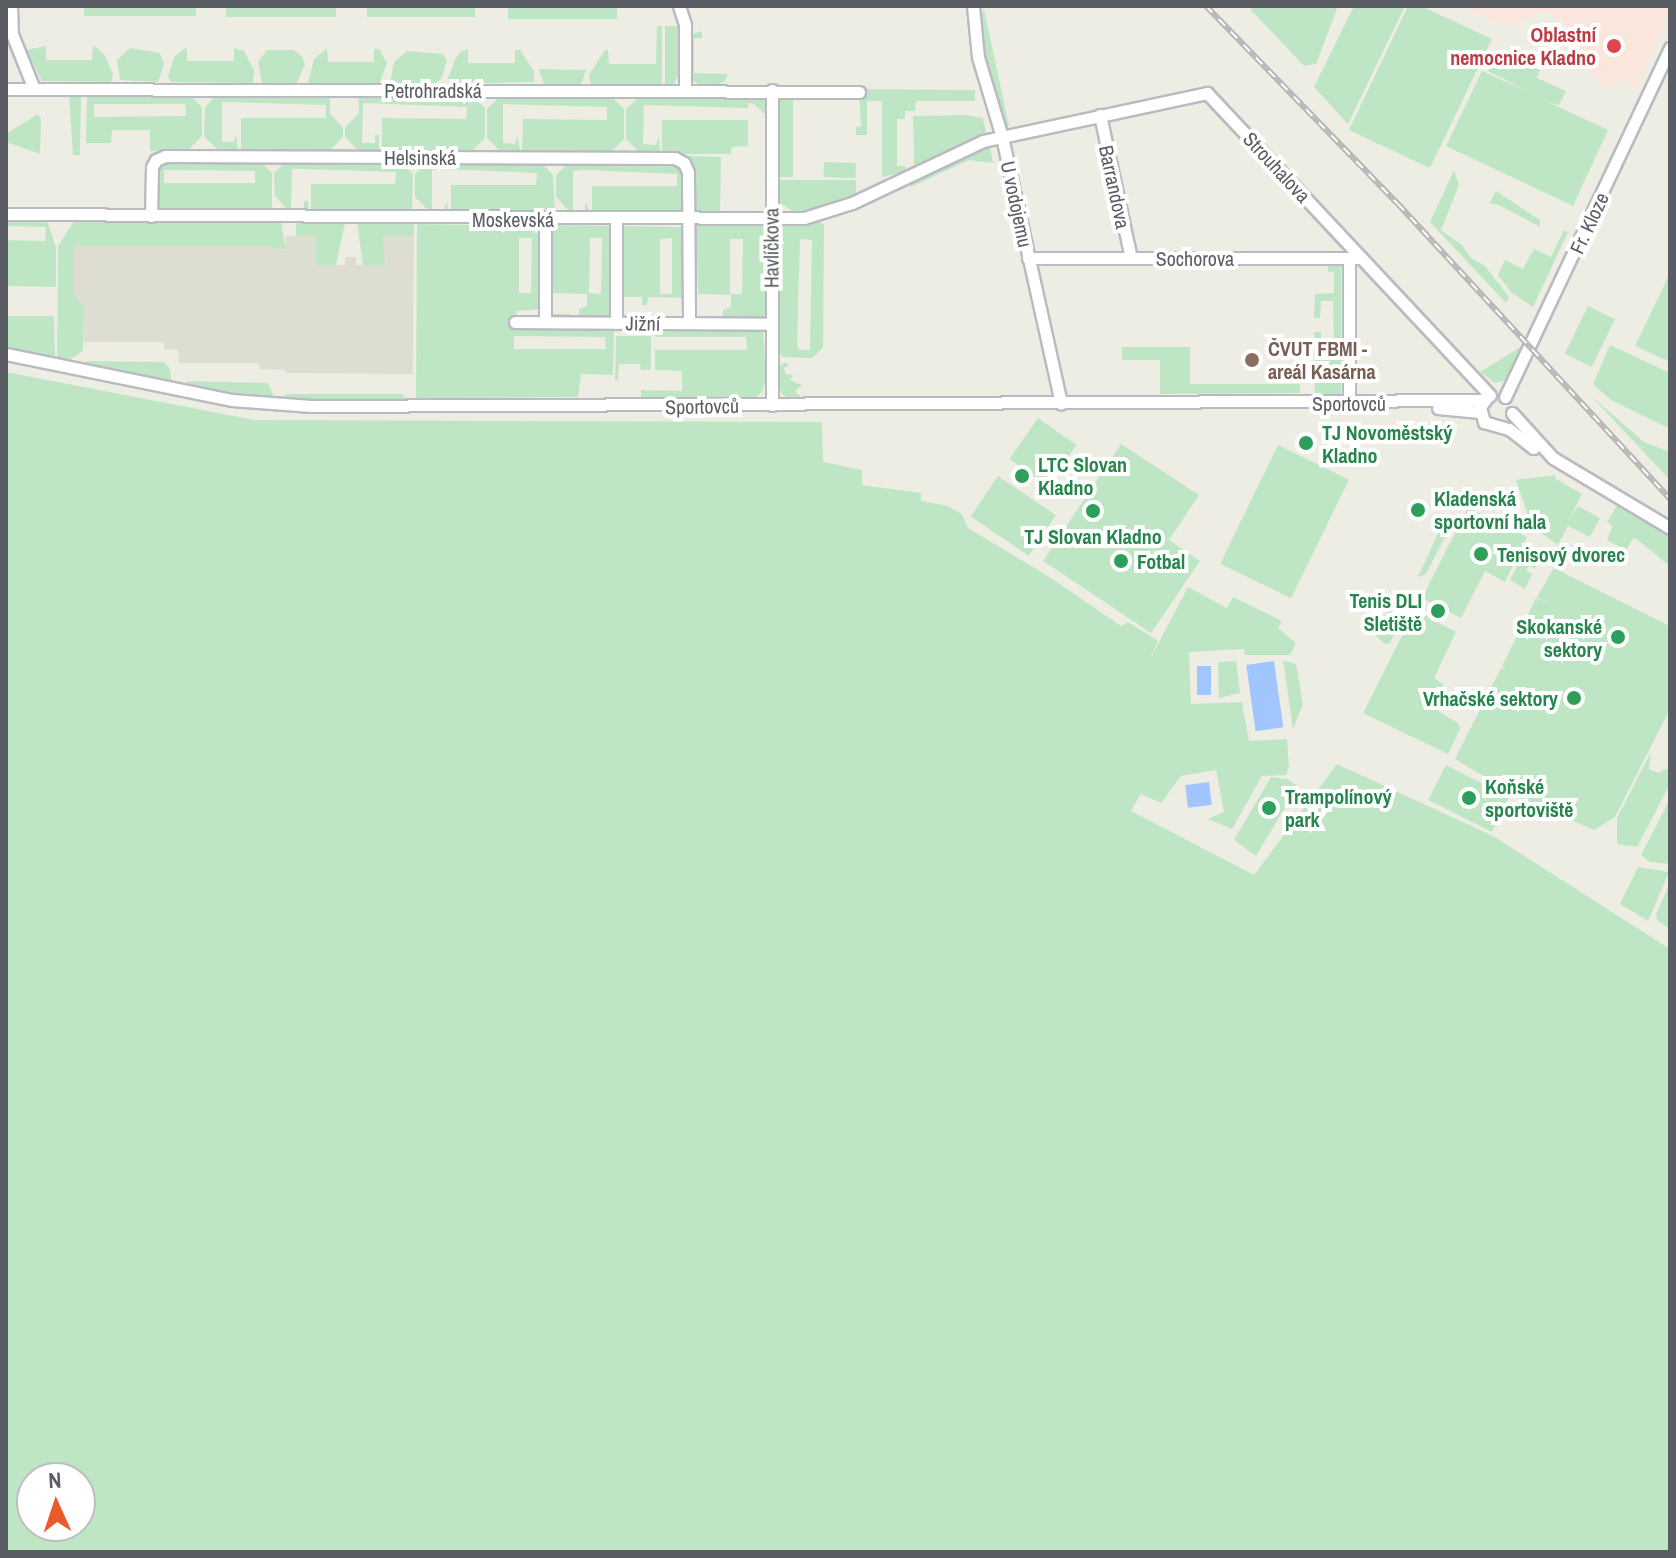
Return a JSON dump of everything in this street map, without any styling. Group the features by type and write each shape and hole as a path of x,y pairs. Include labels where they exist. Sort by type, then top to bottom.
{"street":[{"path":"11,6 12,34 34,89"},
{"path":"679,6 685,25 685,89"},
{"name":"U vodojemu","path":"973,6 978,57 1002,137 1061,404"},
{"name":"Fr. Kloze","path":"1505,397 1670,48"},
{"name":"Petrohradská","path":"6,89 859,92"},
{"name":"Havlíčkova","path":"772,90 772,405"},
{"name":"Strouhalova","path":"1002,137 1207,93 1355,258 1486,397"},
{"name":"Barrandova","path":"1100,115 1131,258"},
{"name":"Moskevská","path":"6,214 545,220 772,219 825,215 983,141 1002,137"},
{"name":"Helsinská","path":"151,216 152,167 156,160 165,156 675,158 688,168 689,219"},
{"path":"689,219 689,323"},
{"path":"545,220 545,322"},
{"path":"616,220 616,323"},
{"name":"Sochorova","path":"1028,258 1355,258"},
{"path":"1349,402 1355,258"},
{"name":"Jižní","path":"515,322 771,324"},
{"name":"Sportovců","path":"6,354 220,398 277,405 1402,403 1505,397 1512,413 1553,458"},
{"path":"1480,412 1486,397"},
{"name":"Sportovců","path":"1402,403 1480,412 1489,425 1502,425 1670,528"},
{"path":"1502,425 1512,413"}],"shaded area":[{"name":"Oblastní nemocnice Kladno","path":"1461,6 1670,6 1637,90 1621,79 1607,89 1603,82 1600,84 1560,29 1564,25 1557,16 1545,11 1506,27"},
{"path":"286,236 317,236 316,265 345,265 345,257 356,257 356,265 384,265 383,236 414,236 413,374 285,373 285,370 260,369 259,363 179,363 178,350 164,349 164,342 84,342 84,308 74,294 74,246 262,246 285,250"}],"green space":[{"path":"84,6 196,6 196,16 84,16"},
{"path":"226,6 336,6 336,17 226,17"},
{"path":"367,6 475,6 475,17 367,17"},
{"path":"508,6 617,6 617,19 508,19"},
{"path":"1264,6 1338,6 1316,64 1304,66 1250,9"},
{"path":"1354,6 1405,6 1348,124 1314,87"},
{"path":"1408,6 1421,6 1492,39 1430,168 1349,130"},
{"path":"984,9 1009,126 1006,127 981,52 980,18"},
{"path":"657,26 662,26 662,85 591,84 589,75 605,50 608,50 609,64 656,64"},
{"path":"665,26 678,26 678,76 674,84 665,85"},
{"path":"702,31 702,38 694,38 694,73 728,74 725,81 719,84 698,84 690,79 689,35"},
{"path":"93,45 104,54 113,74 111,82 42,81 26,50 46,46 46,60 92,60"},
{"path":"187,47 187,61 234,61 234,48 244,51 254,70 253,83 171,82 168,77 174,57"},
{"path":"130,48 160,53 164,64 158,82 120,80 117,60"},
{"path":"327,48 328,62 374,62 374,49 379,49 387,63 379,84 308,83 314,59"},
{"path":"468,49 468,63 515,63 515,50 520,50 534,71 534,82 450,84 448,78 455,60 460,52"},
{"path":"267,50 293,50 302,56 305,64 297,83 262,83 258,62"},
{"path":"407,51 443,54 447,61 441,79 435,84 390,84 394,62"},
{"path":"1497,51 1540,70 1537,78 1566,91 1559,105 1546,101 1608,130 1573,206 1446,146 1482,71 1531,93 1488,71"},
{"path":"539,69 586,70 581,85 544,85"},
{"path":"859,89 975,90 975,101 916,101 915,111 905,111 905,119 897,119 897,166 905,166 907,171 882,177 882,101 867,101 867,135 856,135 856,127 861,126"},
{"path":"90,91 187,92 202,107 202,136 187,151 150,151 150,130 112,130 111,143 86,143 87,95","holes":["94,104 185,104 186,116 94,117"]},
{"path":"219,92 330,93 330,114 343,127 343,137 328,152 307,149 241,152 241,118 326,118 326,105 222,102 222,142 234,142 236,134 238,151 219,151 204,136 205,107"},
{"path":"358,93 470,94 485,108 485,138 470,153 450,153 448,149 382,152 382,118 466,119 467,107 363,103 362,143 375,143 375,135 379,135 379,152 360,152 345,137 345,127 359,113"},
{"path":"69,94 81,95 80,155 73,155"},
{"path":"502,94 609,94 624,109 624,139 609,154 592,154 590,150 522,153 523,119 607,120 607,107 503,104 503,143 515,144 518,136 520,153 502,153 487,138 487,109"},
{"path":"641,95 764,96 767,116 754,104 748,103 748,108 644,105 643,144 656,145 659,137 660,154 641,154 626,139 626,109"},
{"path":"782,96 793,100 793,177 776,177 777,102"},
{"path":"38,114 41,119 40,154 6,142 6,134"},
{"path":"965,115 983,118 986,133 916,166 914,164 913,116"},
{"path":"662,120 748,120 748,146 731,147 731,154 662,154"},
{"path":"982,145 990,147 993,163 969,160 911,187 908,181"},
{"path":"685,156 721,157 720,213 694,211 693,169"},
{"path":"257,158 272,173 272,209 159,208 159,173 154,171 158,161","holes":["164,170 255,171 255,183 164,183"]},
{"path":"289,158 398,159 413,174 412,212 311,210 311,184 395,184 396,172 304,169 292,169 291,208 304,209 304,201 308,201 309,211 289,211 275,196 274,173"},
{"path":"430,159 538,160 553,175 555,213 451,211 451,185 536,185 537,173 444,169 432,170 432,209 444,209 447,201 448,211 429,211 415,197 415,174"},
{"path":"571,160 674,161 683,165 683,214 592,212 592,186 677,186 677,174 585,170 573,171 573,210 585,210 585,202 589,209 587,211 569,211 556,197 556,175"},
{"path":"824,162 856,163 855,178 823,177"},
{"path":"1454,170 1459,185 1441,230 1462,245 1471,258 1485,266 1509,297 1506,303 1430,222"},
{"path":"777,180 856,180 856,191 854,196 835,204 794,212 777,201"},
{"path":"1496,191 1540,220 1540,227 1497,204 1489,204"},
{"path":"817,220 824,225 823,348 812,358 783,357 776,350 776,233 786,224","holes":["800,239 812,240 810,350 799,350"]},
{"path":"6,221 47,221 56,247 56,287 6,286 6,240 45,241 46,227 6,226"},
{"path":"74,221 281,222 286,250 262,246 74,246 74,294 84,308 83,351 69,360 57,360 58,246"},
{"path":"296,223 345,223 336,265 316,265 316,236 296,236"},
{"path":"357,223 414,223 414,236 383,236 385,265 363,265"},
{"path":"417,224 542,226 540,309 517,311 515,324 614,327 613,375 581,374 578,397 416,398","holes":["519,238 532,238 531,293 519,293","514,336 605,337 606,349 514,349"]},
{"path":"553,225 612,226 612,317 579,321 579,309 587,306 587,294 551,293 551,314 570,314 569,321 549,316 547,290 553,289 553,238 548,234","holes":["590,238 602,238 601,294 589,293"]},
{"path":"625,226 685,227 687,298 648,297 647,305 642,305 642,297 621,297 622,317 641,318 622,320 618,294 624,294 624,265 618,262 624,261 624,237 618,232","holes":["672,238 672,294 660,294 660,239"]},
{"path":"695,226 764,226 766,313 763,319 723,321 723,310 731,307 731,295 698,294 697,246 691,244","holes":["730,239 743,239 742,294 730,294"]},
{"path":"1564,230 1568,232 1533,307 1511,292 1498,275 1505,260 1523,269 1534,249 1551,257"},
{"path":"1042,262 1343,262 1346,266 1341,267 1341,394 1315,394 1314,332 1321,332 1321,349 1333,349 1334,342 1333,301 1321,301 1320,318 1314,318 1315,294 1334,293 1334,272 1328,272 1328,265 1043,266"},
{"path":"1670,273 1670,362 1635,346"},
{"path":"1588,306 1615,319 1592,367 1565,354"},
{"path":"6,316 54,316 55,355 51,359 6,350"},
{"path":"654,325 763,327 766,380 762,392 753,400 641,401 641,390 682,391 682,371 655,370 655,350 747,350 746,337 655,337"},
{"path":"616,336 651,336 651,370 641,370 640,364 619,364 618,381 615,380"},
{"path":"1524,345 1506,380 1495,383 1480,372"},
{"path":"1610,345 1670,373 1670,429 1611,400 1593,384"},
{"path":"1122,347 1190,347 1190,384 1300,384 1300,393 1160,394 1160,360 1122,360"},
{"path":"87,361 164,362 170,369 172,384 78,365"},
{"path":"786,362 789,365 784,368 786,374 794,375 790,380 802,385 795,391 801,397 945,397 793,401 783,395 776,384 776,368"},
{"path":"6,372 254,420 822,422 823,462 862,470 862,485 921,493 921,501 948,506 962,514 968,528 1048,576 1121,626 1128,622 1158,641 1147,665 1188,587 1227,608 1233,597 1282,621 1278,628 1296,643 1290,655 1245,655 1244,649 1189,652 1191,704 1242,702 1249,741 1287,739 1289,767 1286,775 1262,776 1232,829 1208,819 1224,812 1216,770 1181,776 1161,803 1141,794 1131,811 1254,875 1337,764 1493,836 1670,949 1670,1552 6,1552"},
{"path":"188,381 268,383 272,400 183,386"},
{"path":"286,394 402,394 406,398 405,403 280,400"},
{"path":"1591,396 1644,442 1670,452 1670,480"},
{"path":"1038,418 1077,445 1048,486 1009,459"},
{"name":"Fotbal","path":"1121,444 1199,495 1169,540 1200,561 1151,633 1043,561"},
{"name":"Fotbal","path":"1278,445 1349,480 1291,598 1220,564"},
{"path":"1555,475 1556,479 1582,494 1567,523 1578,506 1600,518 1590,537 1568,526 1558,545 1541,533 1528,515 1516,480"},
{"path":"998,476 1056,515 1029,556 971,517"},
{"path":"1618,504 1670,536 1670,566 1634,537 1626,550 1607,540 1613,526 1607,522"},
{"name":"Tenisový dvorec","path":"1468,507 1527,537 1505,582 1485,571 1461,618 1422,598"},
{"path":"1441,527 1448,531 1426,574 1418,577"},
{"path":"1526,548 1540,557 1535,569 1529,566 1526,571 1532,574 1525,589 1510,580"},
{"path":"1554,568 1670,626 1670,709 1615,817 1594,830 1519,797 1455,759 1501,668 1506,669 1502,666 1536,598 1548,603 1537,597"},
{"path":"1401,597 1409,599 1410,604 1390,643 1385,644 1375,635 1392,600"},
{"path":"1415,610 1456,632 1434,678 1443,684 1439,712 1458,723 1460,729 1448,754 1363,713"},
{"path":"1283,660 1296,664 1303,704 1293,729"},
{"path":"1236,661 1240,693 1219,698 1218,662"},
{"path":"1651,752 1649,769 1658,773 1670,767 1670,784 1637,847 1617,844 1617,818"},
{"name":"Koňské sportoviště","path":"1446,765 1509,797 1492,832 1428,800"},
{"name":"Trampolínový park","path":"1271,777 1287,779 1298,786 1256,856 1234,840"},
{"path":"1670,799 1670,864 1650,862 1641,855"},
{"path":"1638,867 1669,872 1648,921 1620,904"},
{"path":"1670,883 1670,930 1657,920 1656,914"}],"water":[{"path":"1274,661 1283,727 1256,731 1246,665"},
{"path":"1197,666 1211,666 1211,695 1197,695"},
{"path":"1209,782 1212,805 1188,808 1185,785"}],"railway":[{"path":"1206,6 1398,204 1670,499"}],"place":[{"name":"Oblastní nemocnice Kladno","path":"1614,46"},
{"name":"ČVUT FBMI - areál Kasárna","path":"1252,360"},
{"name":"TJ Novoměstský Kladno","path":"1306,443"},
{"name":"LTC Slovan Kladno","path":"1022,476"},
{"name":"Kladenská sportovní hala","path":"1418,510"},
{"name":"TJ Slovan Kladno","path":"1093,511"},
{"name":"Tenisový dvorec","path":"1481,554"},
{"name":"Fotbal","path":"1121,561"},
{"name":"Tenis DLI Sletiště","path":"1438,611"},
{"name":"Skokanské sektory","path":"1618,637"},
{"name":"Vrhačské sektory","path":"1574,698"},
{"name":"Koňské sportoviště","path":"1469,798"},
{"name":"Trampolínový park","path":"1269,808"}]}
